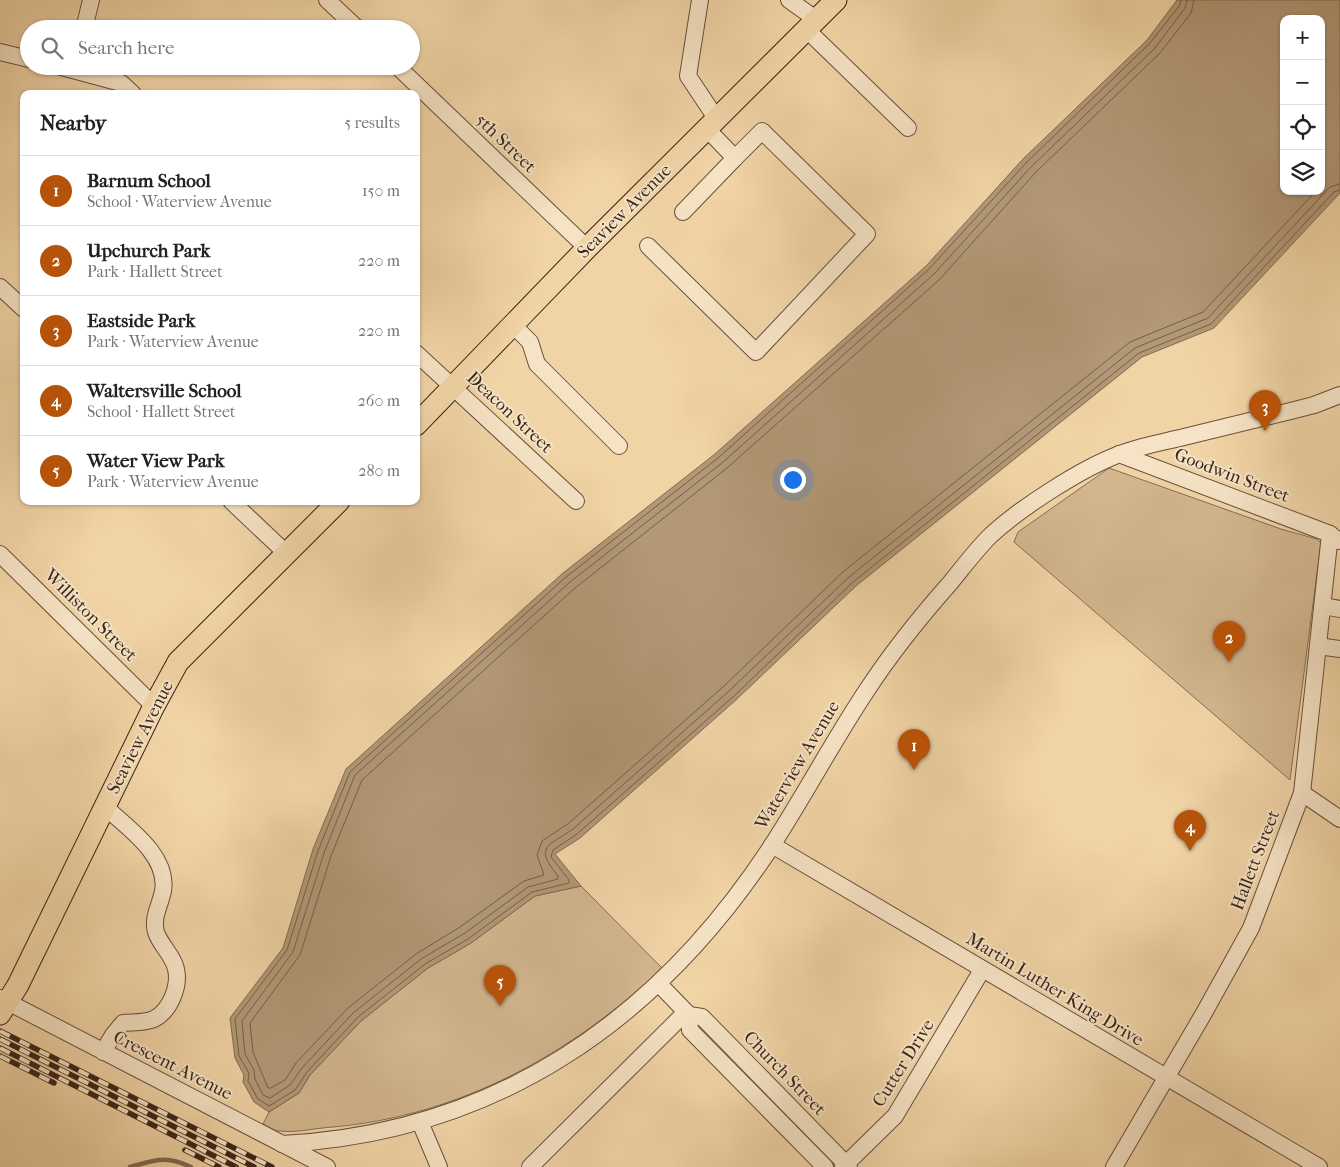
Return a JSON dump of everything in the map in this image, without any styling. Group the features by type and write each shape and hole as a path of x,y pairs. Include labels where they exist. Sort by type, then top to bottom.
{"main road":[{"name":"Seaview Avenue","path":"420,421 514,326 587,248 836,0"},
{"name":"Seaview Avenue","path":"3,1005 178,662 335,505"}],"street":[{"path":"86,20 91,0"},
{"path":"327,0 348,20"},
{"path":"700,0 688,76 711,123 735,158"},
{"path":"789,0 908,128"},
{"path":"0,52 20,57"},
{"path":"96,75 121,83 128,90"},
{"name":"5th Street","path":"406,75 587,248"},
{"path":"648,246 756,352 867,234 762,131 683,212"},
{"path":"0,286 20,305"},
{"path":"514,326 530,342 537,364 618,446"},
{"name":"Deacon Street","path":"420,357 576,501"},
{"name":"Waterview Avenue","path":"282,1144 347,1138 420,1122 480,1101 545,1068 611,1024 659,984 739,893 772,845 865,692 916,621 992,535 1055,488 1119,454 1314,405 1340,395"},
{"name":"Goodwin Street","path":"1119,454 1335,538"},
{"path":"234,505 286,553"},
{"name":"Hallett Street","path":"1114,1167 1251,928 1302,793 1323,606 1335,538"},
{"name":"Williston Street","path":"2,560 154,706"},
{"path":"1323,606 1340,609"},
{"path":"1318,646 1340,649"},
{"path":"1302,793 1340,820"},
{"path":"103,1052 123,1023 154,1019 166,1008 177,982 176,969 156,933 154,918 162,894 164,879 154,857 142,841 105,807"},
{"name":"Martin Luther King Drive","path":"772,845 1319,1167"},
{"name":"Cutter Drive","path":"846,1166 895,1116 982,970"},
{"name":"Church Street","path":"659,984 688,1014 702,1017 846,1166"},
{"name":"Crescent Avenue","path":"3,1005 103,1052 327,1167"},
{"path":"530,1167 688,1014"},
{"name":"Church Street","path":"688,1014 690,1030 825,1167"},
{"path":"420,1122 439,1167"}],"shaded area":[{"path":"1109,468 1281,529 1317,539 1321,543 1290,780 1014,542 1018,532"},
{"path":"581,886 662,968 590,1028 552,1053 511,1076 469,1095 425,1110 380,1121 300,1131 278,1131 263,1124 269,1112 299,1093 310,1075 361,1021 428,968 471,943 535,896"}],"water":[{"path":"1177,0 1340,0 1340,193 1214,328 1142,357 856,586 737,699 580,838 555,854 581,886 535,896 471,943 428,968 361,1021 310,1075 299,1093 269,1112 254,1102 243,1082 244,1075 235,1058 230,1018 283,948 313,849 346,769 563,573 715,454 926,266 1023,159 1147,40"}],"waterway":[{"path":"130,1167 160,1160 174,1161 191,1167"}],"railway":[{"path":"0,1031 272,1167"},
{"path":"0,1039 254,1167"},
{"path":"0,1048 236,1167"},
{"path":"0,1056 54,1083"},
{"path":"185,1150 219,1167"}],"place":[{"name":"Eastside Park","path":"1265,431"},
{"name":"Upchurch Park","path":"1229,662"},
{"name":"Barnum School","path":"914,770"},
{"name":"Waltersville School","path":"1190,851"},
{"name":"Water View Park","path":"500,1006"}]}
